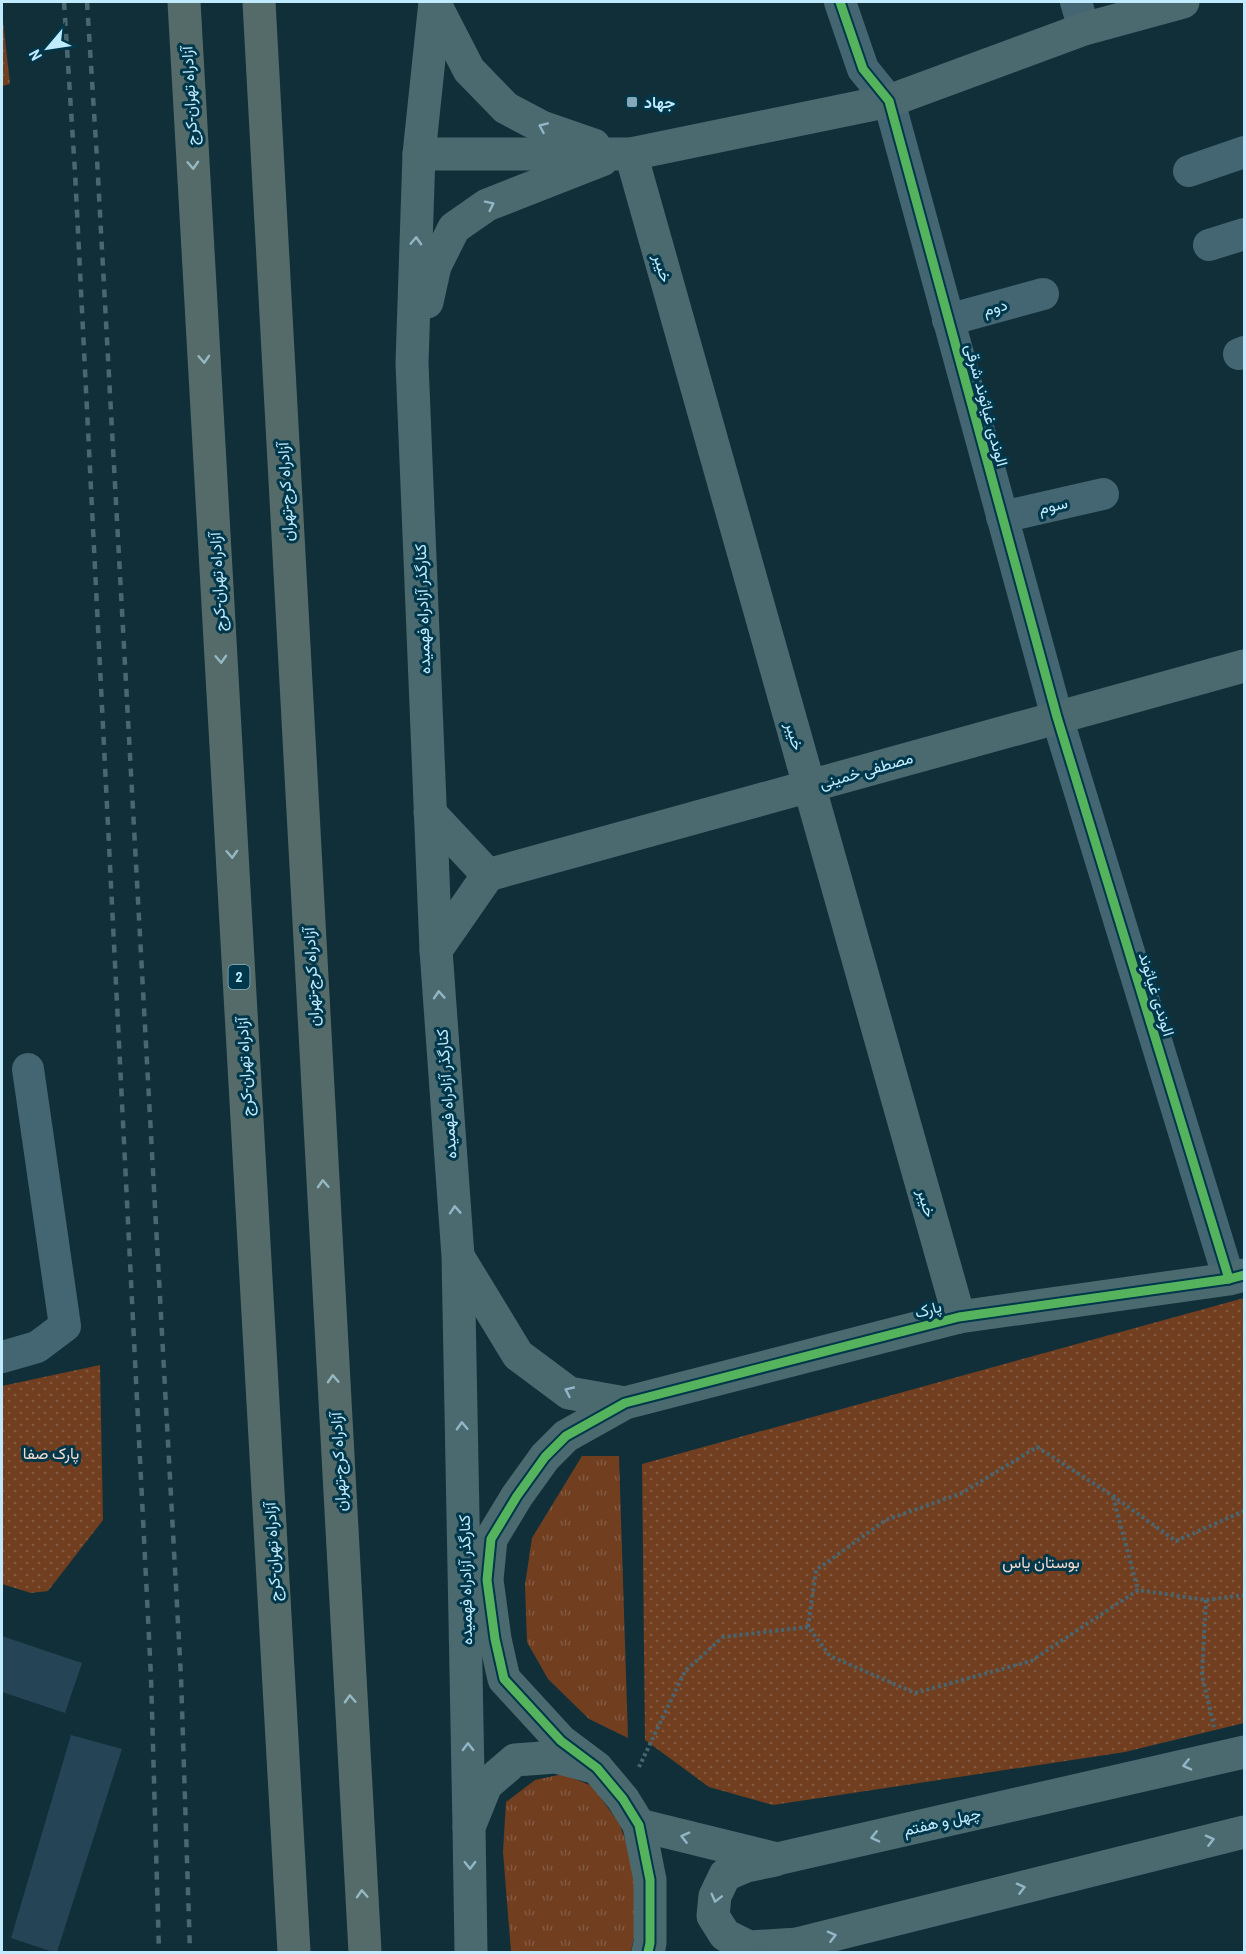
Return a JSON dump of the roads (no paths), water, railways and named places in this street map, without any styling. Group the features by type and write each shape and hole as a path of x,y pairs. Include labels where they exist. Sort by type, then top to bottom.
{"highway":[{"name":"آزادراه تهران-کرج","path":"184,2 294,1953"},
{"name":"آزادراه کرج-تهران","path":"259,2 365,1953"}],"street":[{"path":"840,2 863,69 889,101"},
{"path":"412,363 435,266 454,228 487,205 624,154 889,101 1080,15 1183,2"},
{"path":"435,3 469,70 506,108 542,127 624,154"},
{"path":"412,363 419,154 435,3"},
{"name":"الوندی غیاثوند شرقی","path":"889,101 1057,717"},
{"path":"1189,171 1245,152"},
{"path":"419,154 624,154"},
{"name":"خیبر","path":"624,154 809,786 959,1317"},
{"path":"1209,245 1245,234"},
{"name":"دوم","path":"948,320 1043,294"},
{"name":"کنارگذر آزادراه فهمیده","path":"412,363 436,950 458,1256 464,1477 471,1953"},
{"name":"سوم","path":"1002,517 1104,494"},
{"name":"مصطفی خمینی","path":"488,875 1245,666"},
{"name":"الوندی غیاثوند","path":"1057,717 1237,1277"},
{"path":"430,813 488,875 436,950"},
{"path":"2,1357 37,1347 65,1326 28,1068"},
{"path":"458,1256 518,1355 569,1393 626,1403"},
{"name":"پارک","path":"626,1403 959,1317 1237,1277"},
{"path":"487,1580 491,1539 517,1496 545,1457 566,1436 626,1403"},
{"path":"464,1477 487,1580 495,1640 504,1679 561,1741 597,1768 631,1812 651,1880 648,1953"},
{"name":"چهل و هفتم","path":"631,1812 777,1859 1232,1755"},
{"path":"470,1827 486,1785 515,1760 556,1757 597,1768"},
{"path":"777,1859 746,1866 725,1875 715,1896 713,1917 725,1935 749,1947 789,1948 1245,1832"}],"railway":[{"path":"64,2 75,172 151,1677 159,1952"},
{"path":"87,2 181,1677 190,1952"}],"place":[{"name":"جهاد","path":"632,102"}],"park label":[{"name":"پارک صفا","path":"51,1453"},
{"name":"بوستان یاس","path":"1041,1562"}]}
